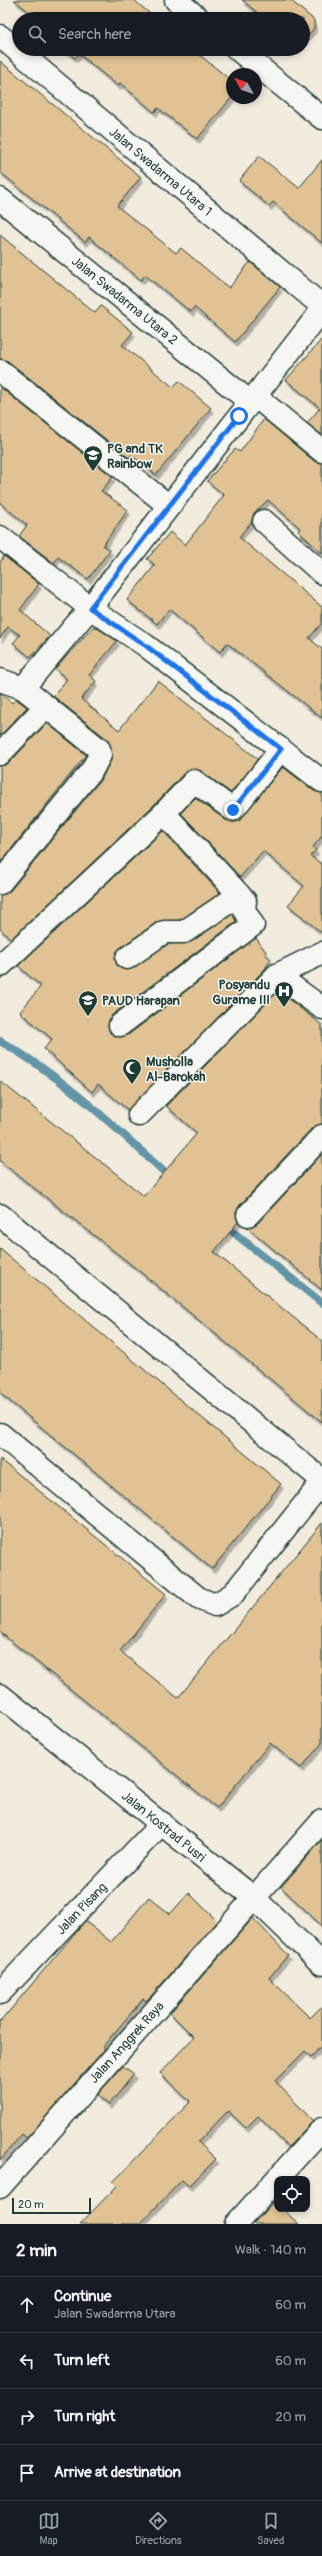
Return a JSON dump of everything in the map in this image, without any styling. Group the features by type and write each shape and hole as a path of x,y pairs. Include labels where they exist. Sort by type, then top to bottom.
{"street":[{"path":"176,0 191,12"},
{"name":"Jalan Swadarma Utara 1","path":"0,36 12,46"},
{"name":"Jalan Swadarma Utara 1","path":"24,56 322,306"},
{"path":"245,56 322,118"},
{"name":"Jalan Swadarma Utara 2","path":"0,199 253,399 322,451"},
{"path":"23,688 90,608 322,310"},
{"path":"0,372 169,506"},
{"path":"264,521 322,573"},
{"path":"0,537 90,608 145,645 322,781"},
{"path":"0,680 23,688 99,748 100,755 92,770 0,883"},
{"path":"0,754 46,706"},
{"path":"0,966 164,813 194,781 233,810 281,749"},
{"path":"120,1025 251,927 253,923 244,910 245,901 164,813"},
{"path":"127,958 164,932 184,932 239,895"},
{"path":"139,1115 277,975 322,953"},
{"path":"277,975 322,1008"},
{"path":"248,1215 322,1136"},
{"path":"0,1215 322,1481 233,1594 215,1605 198,1598 0,1434"},
{"name":"Jalan Kostrad Pusri","path":"0,1695 254,1898 322,1964"},
{"name":"Jalan Anggrek Raya","path":"0,2187 322,1821"},
{"name":"Jalan Pisang","path":"0,1993 162,1823"},
{"path":"236,2224 322,2129"}],"building":[{"path":"14,0 134,0 148,12 29,12"},
{"path":"242,0 290,0 304,12 257,12"},
{"path":"310,17 314,20 314,28 310,33"},
{"path":"81,56 201,56 226,76 226,104 197,139 158,108 154,112 120,83 118,86"},
{"path":"0,61 141,177 117,206 176,253 181,248 229,288 250,262 280,287 235,342 194,307 191,312 145,275 141,280 89,237 85,242 0,172"},
{"path":"259,156 299,188 322,160 322,243 273,202 269,206 239,181"},
{"path":"0,235 95,313 101,306 133,332 122,345 173,387 179,381 211,408 156,475 131,455 129,458 8,361 0,359"},
{"path":"322,339 322,435 307,423 320,408 286,380"},
{"path":"0,387 113,477 101,491 128,510 103,545 110,550 88,579 58,557 54,563 19,536 27,525 0,503"},
{"path":"264,419 314,461 322,463 322,553 298,531 300,528 268,500 254,513 252,521 239,537 322,607 322,623 309,638 322,649 322,718 227,643 220,652 169,609 157,624 127,600 155,565 147,559 170,532 185,545 224,495 207,481 235,449 240,452"},
{"path":"4,556 39,584 20,610 50,636 30,657 13,643 20,635 8,627 0,638 0,562"},
{"path":"94,626 117,641 89,675 96,681 81,699 119,730 158,681 258,759 231,793 201,771 190,769 185,772 155,804 11,939 0,929 0,895 10,891 102,778 111,760 111,747 107,739 53,696 67,679 55,669"},
{"path":"0,693 12,703 16,699 27,707 0,736"},
{"path":"47,723 86,755 0,863 0,766 9,763"},
{"path":"283,767 314,791 322,793 322,836 313,847 316,850 310,856 322,864 322,933 288,905 304,886 263,851 240,877 181,813 195,798 226,820 238,821"},
{"path":"163,831 220,893 180,920 157,922 120,948 115,959 117,965 128,970 168,944 191,942 233,914 236,922 112,1015 108,1026 110,1033 121,1037 128,1035 256,938 266,952 265,954 271,959 265,969 128,1110 98,1084 92,1092 44,1049 52,1039 20,1012 41,986 18,966"},
{"path":"278,991 322,1025 322,1124 313,1127 239,1206 236,1213 238,1222 214,1252 322,1341 322,1422 138,1270 0,1161 0,1081 144,1196 197,1133 166,1106"},
{"path":"322,1154 322,1290 247,1227 257,1224"},
{"path":"0,1249 281,1484 212,1569 0,1393"},
{"path":"0,1459 166,1594 120,1651 178,1698 322,1523 322,1743 301,1768 270,1743 217,1808 0,1632"},
{"path":"322,1840 322,1926 281,1887"},
{"path":"189,1893 217,1921 152,1995 146,2001 143,1999 104,2045 104,2050 27,2138 22,2134 0,2160 0,2022 85,1921 111,1942 149,1897 170,1914"},
{"path":"253,1918 288,1955 269,1978 310,2018 322,2006 322,2045 311,2057 305,2051 275,2081 313,2121 288,2147 258,2116 246,2128 228,2111 198,2142 216,2159 189,2186 182,2180 140,2224 80,2224 117,2186 113,2182 190,2102 160,2073 194,2037 170,2013"},
{"path":"123,2066 134,2074 109,2105 97,2095"},
{"path":"273,2202 274,2212 285,2212 299,2224 253,2224"}],"waterway":[{"path":"0,1041 24,1055 90,1105 172,1179"},
{"path":"223,1224 322,1303"}],"place":[{"name":"PG and TK Rainbow","path":"93,472"},
{"name":"Posyandu Gurame III","path":"284,1008"},
{"name":"PAUD Harapan","path":"88,1017"},
{"name":"Musholla Al-Barokah","path":"132,1085"}],"route":[{"path":"233,810 281,749 145,645 90,608 239,416"}]}
